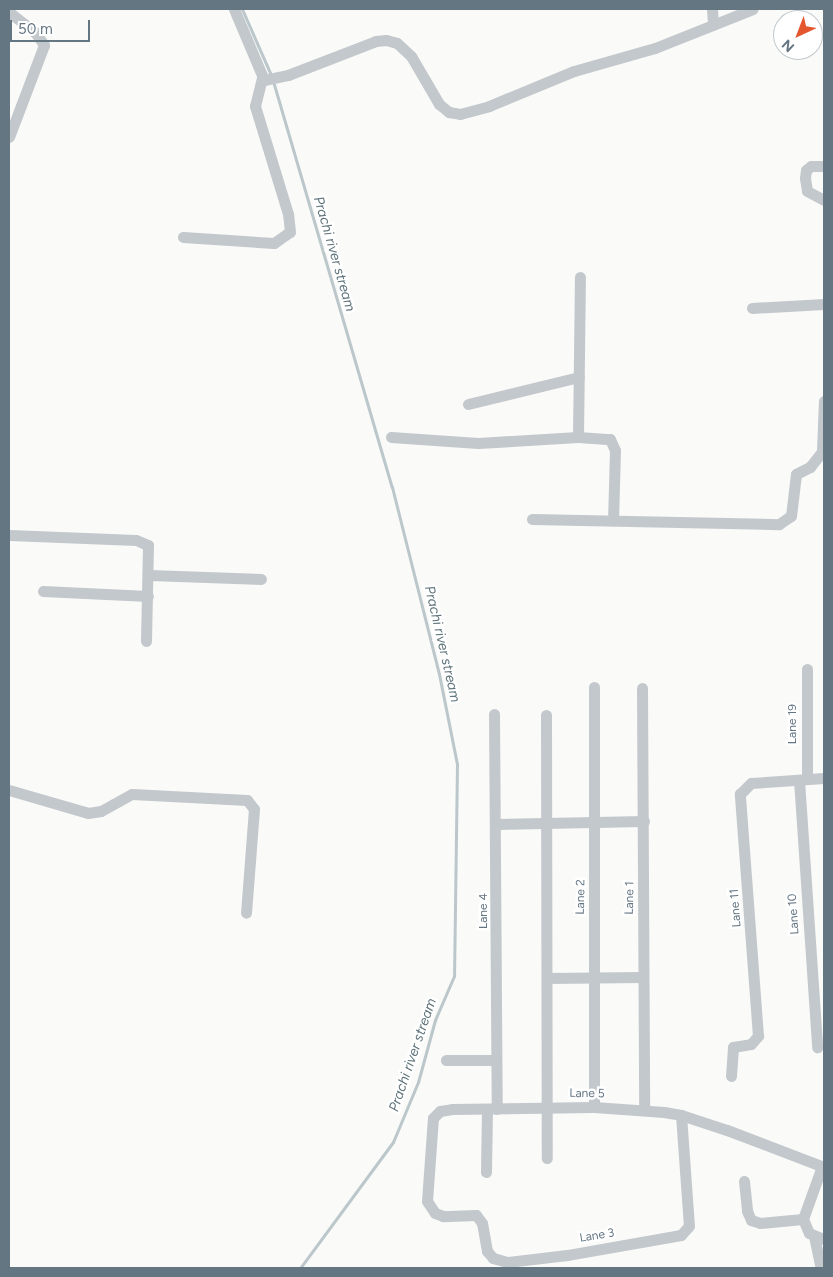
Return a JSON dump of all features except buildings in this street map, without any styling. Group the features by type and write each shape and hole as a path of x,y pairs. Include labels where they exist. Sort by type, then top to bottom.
{"street":[{"path":"183,237 274,243 290,232 288,214 255,106 263,79 234,9"},
{"path":"712,9 713,25"},
{"path":"263,79 288,75 376,41 386,40 406,50 439,104 449,112 466,113 574,71 654,48 753,9"},
{"path":"9,12 35,32 44,46 9,137"},
{"path":"824,166 811,166 806,170 805,178 807,191 824,200"},
{"path":"578,437 580,277"},
{"path":"752,308 824,304"},
{"path":"468,404 579,378"},
{"path":"532,519 786,522 792,516 794,507 794,478 813,464 823,450 824,401"},
{"path":"391,437 478,443 604,437 614,442 613,520"},
{"path":"9,535 143,542 150,552 146,641"},
{"path":"149,574 261,579"},
{"path":"44,591 148,596"},
{"name":"Lane 19","path":"803,780 807,669"},
{"name":"Lane 2","path":"594,687 594,1107"},
{"name":"Lane 1","path":"642,688 644,1110"},
{"name":"Lane 4","path":"486,1172 496,1060 494,714"},
{"path":"546,715 544,823 545,1108 547,1158"},
{"path":"803,780 824,778"},
{"name":"Lane 11","path":"730,1076 733,1047 751,1044 758,1036 740,794 751,783 803,780"},
{"name":"Lane 10","path":"803,780 817,1047"},
{"path":"9,790 88,813 107,808 132,794 247,800 254,809 246,913"},
{"path":"496,824 644,821"},
{"path":"546,978 642,978"},
{"path":"446,1060 496,1060"},
{"name":"Lane 5","path":"430,1208 426,1193 433,1118 445,1110 594,1107 644,1110 681,1115 823,1166"},
{"name":"Lane 3","path":"430,1208 444,1216 476,1215 482,1223 486,1251 493,1258 507,1262 543,1259 682,1235 689,1226 681,1115"},
{"path":"821,1268 819,1238 805,1228 803,1219 823,1166"},
{"path":"744,1181 746,1211 751,1220 760,1223 803,1219"}],"waterway":[{"name":"Prachi river stream","path":"242,9 271,75"},
{"name":"Prachi river stream","path":"273,81 392,487 439,674 457,764 454,976 435,1020 418,1082 393,1142 300,1268"}]}
